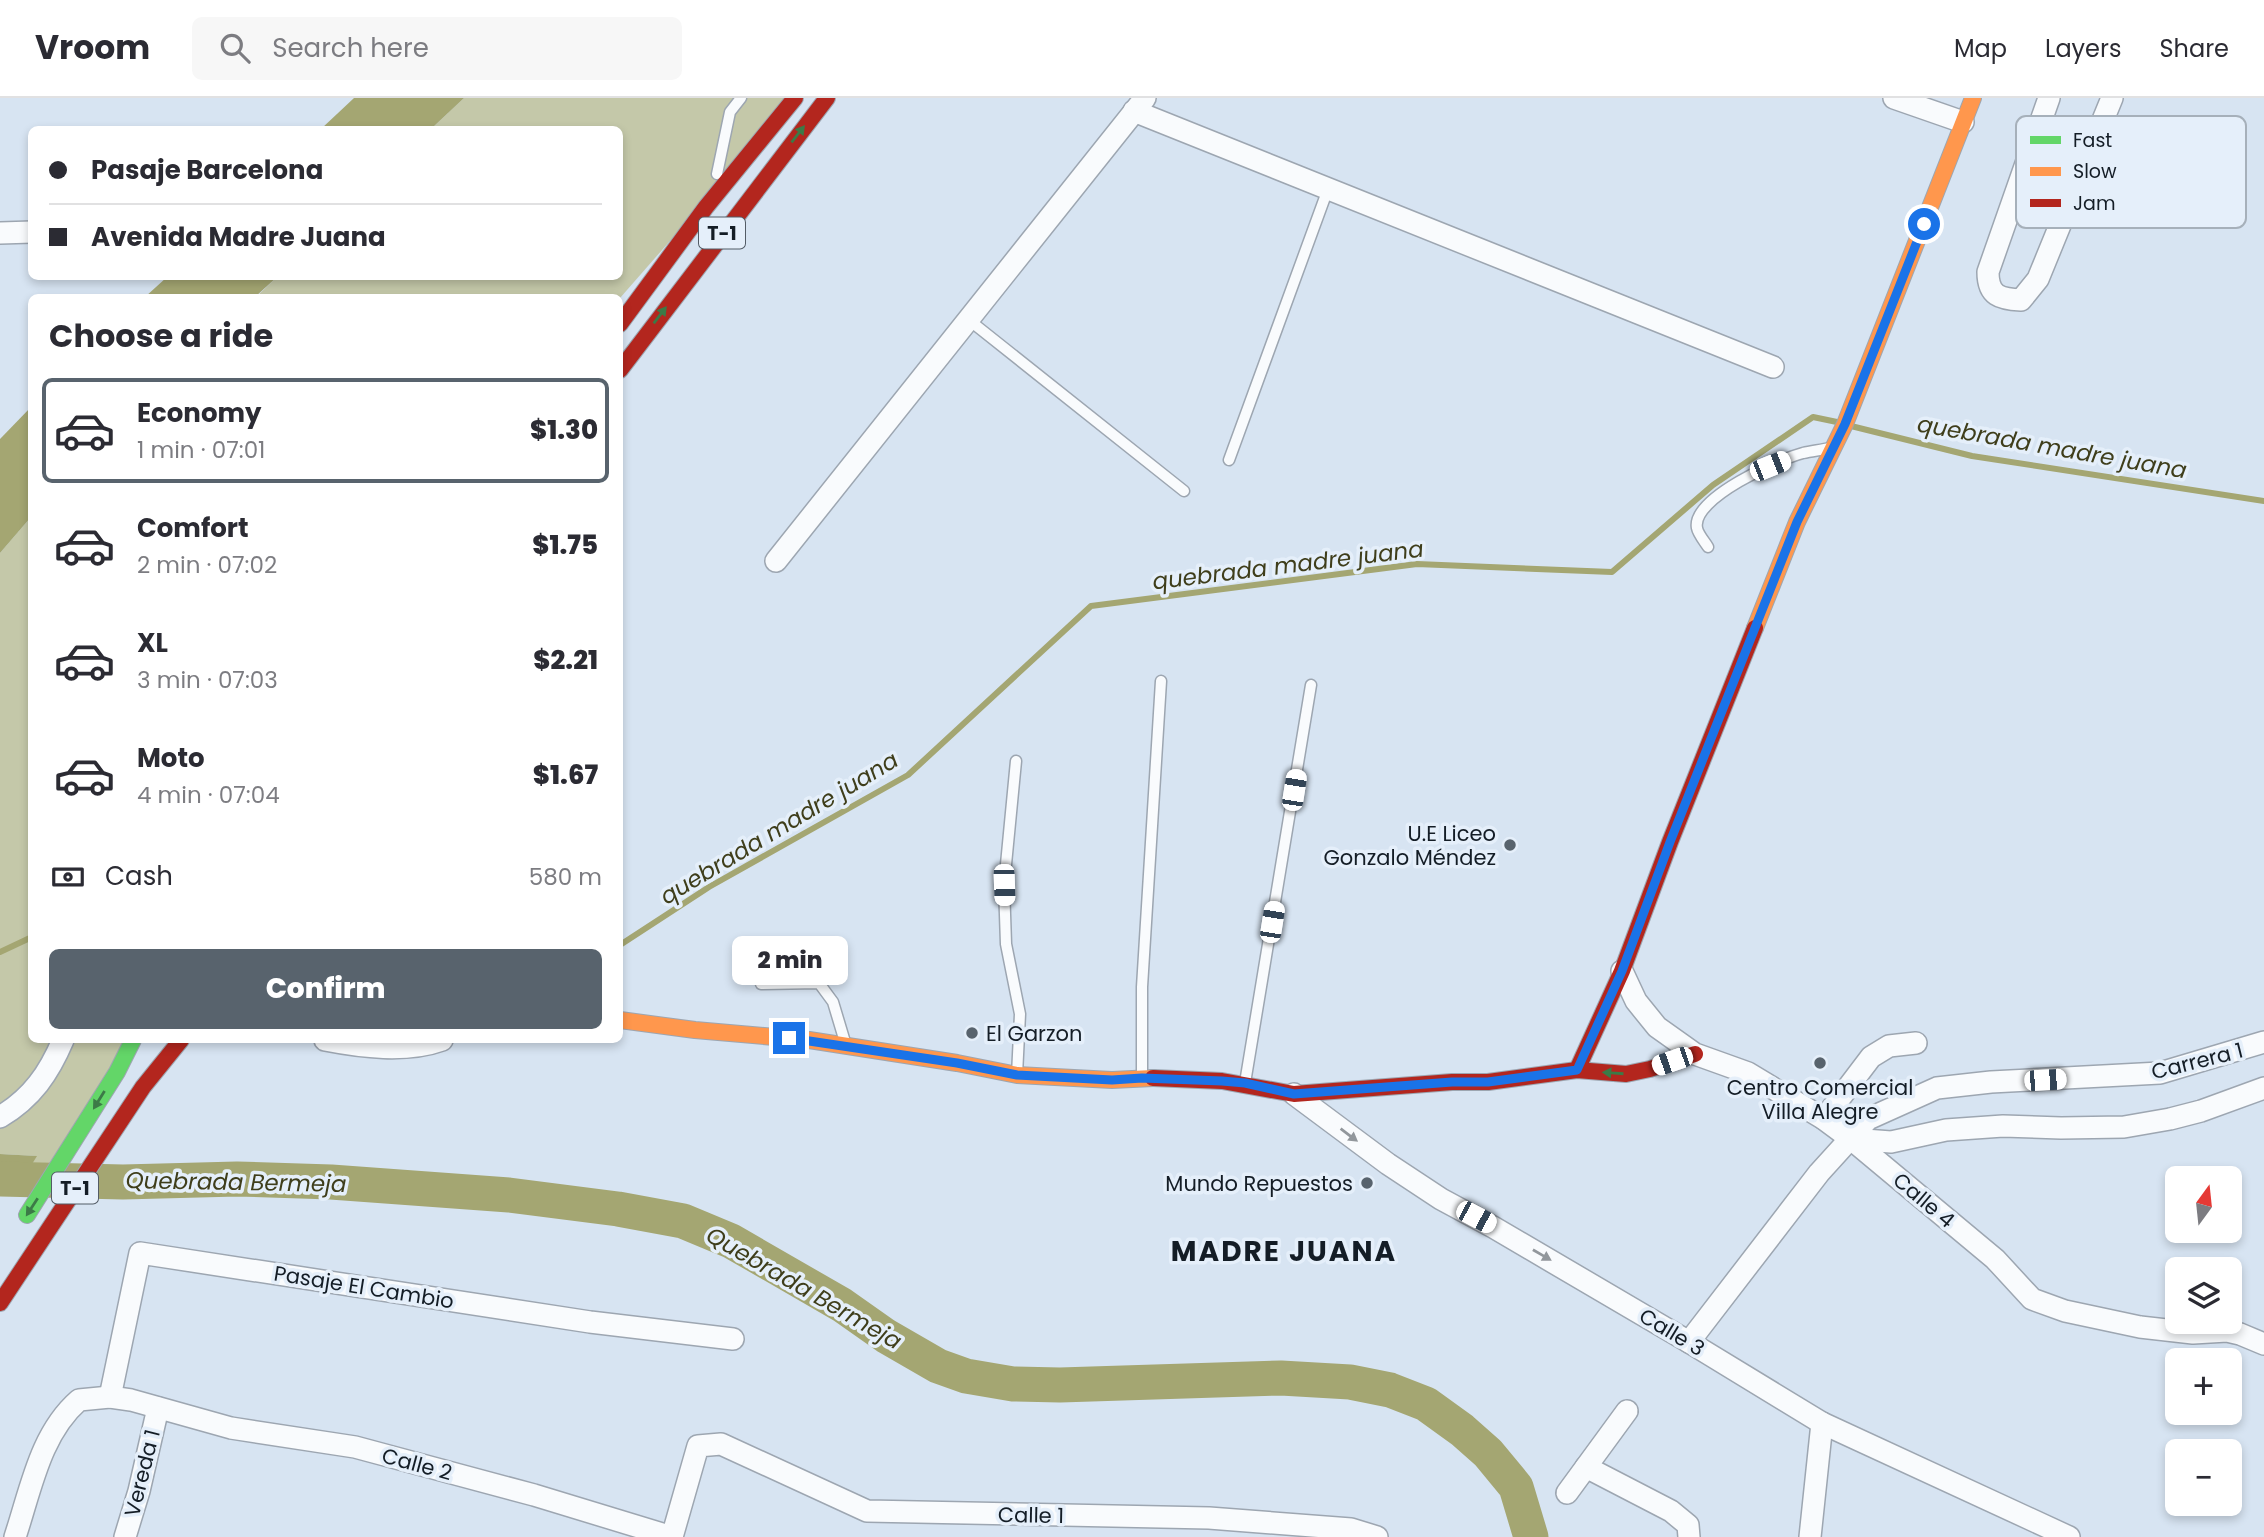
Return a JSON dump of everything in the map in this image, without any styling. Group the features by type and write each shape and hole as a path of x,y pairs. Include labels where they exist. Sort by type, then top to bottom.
{"main road":[{"name":"T-1","path":"623,320 706,207 795,98"},
{"name":"T-1","path":"623,366 827,98"},
{"path":"1577,1070 1622,971 1797,522 1850,412 1973,98"},
{"path":"623,1020 845,1045 1017,1075 1098,1080 1142,1078 1245,1083 1294,1094 1488,1082 1577,1070 1626,1074 1695,1054"},
{"name":"T-1","path":"18,1229 117,1072 131,1043"},
{"name":"T-1","path":"0,1303 143,1087 179,1043"}],"street":[{"path":"1894,98 1963,122"},
{"path":"2043,116 2049,98"},
{"path":"2105,116 2112,98"},
{"path":"776,561 1140,105 1328,189 1773,368"},
{"path":"2016,192 1988,272 1988,282 1993,292 2003,299 2021,300 2038,279 2059,228"},
{"path":"0,233 28,232"},
{"name":"Calle 4","path":"1622,971 1636,1001 1657,1027 1695,1054 1748,1073 1824,1119 1995,1259 2032,1299 2065,1311 2140,1327 2193,1333 2227,1331 2241,1334 2264,1345"},
{"name":"Carrera 1","path":"1689,1342 1819,1173 1868,1119 1937,1088 1991,1082 2160,1073 2264,1042"},
{"path":"0,1117 22,1102 40,1083 62,1043"},
{"path":"342,1043 359,1046 433,1043"},
{"path":"1824,1119 1871,1057 1889,1046 1916,1043"},
{"path":"1851,1139 1891,1142 1946,1130 2004,1126 2124,1127 2191,1114 2264,1087"},
{"name":"Calle 3","path":"1294,1094 1388,1164 1441,1199 1689,1342 1822,1423 2042,1531 2069,1537"},
{"name":"Pasaje El Cambio","path":"110,1397 140,1253 590,1322 733,1339"},
{"name":"Calle 2","path":"15,1537 47,1441 55,1425 79,1399 110,1397 131,1400 231,1429 355,1447 534,1494 672,1537"},
{"name":"Vereda 1","path":"125,1537 139,1491 158,1408"},
{"path":"1567,1493 1627,1412"},
{"path":"1810,1537 1822,1423"},
{"name":"Calle 1","path":"672,1537 698,1446 721,1444 867,1511 1209,1518 1351,1529 1377,1537"},
{"path":"1586,1467 1671,1511 1688,1525 1689,1537"}],"lane":[{"path":"706,207 718,174 730,112 741,98"},
{"path":"1228,460 1328,189"},
{"path":"968,320 1184,491"},
{"path":"1708,547 1697,529 1698,517 1713,499 1770,466 1802,453 1833,448"},
{"path":"1142,1078 1142,987 1161,681"},
{"path":"1245,1083 1311,685"},
{"path":"1016,761 1004,885 1006,944 1020,1014 1017,1075"},
{"path":"761,984 819,983 833,1002 845,1045"}],"shaded area":[{"path":"354,98 464,98 434,126 324,126"},
{"path":"464,98 795,98 623,295 259,294 274,280 623,280 623,126 434,126"},
{"path":"164,280 274,280 258,294 148,294"},
{"path":"28,410 28,520 0,553 0,439"},
{"path":"28,520 28,1043 131,1043 49,1175 26,1173 36,1156 0,1154 0,553"},
{"path":"0,1154 37,1156 15,1191 0,1190"}],"waterway":[{"name":"quebrada madre juana","path":"623,943 709,887 908,775 1091,606 1417,564 1612,572 1713,485 1813,417 1837,422"},
{"name":"quebrada madre juana","path":"1851,426 1972,456 2264,501"},
{"name":"quebrada madre juana","path":"0,952 28,939"},
{"name":"Quebrada Bermeja","path":"0,1179 123,1182 237,1179 331,1182 509,1195 618,1209 683,1221 731,1241 842,1305 886,1336 938,1366 966,1376 1013,1384 1060,1385 1281,1378 1350,1382 1390,1390 1426,1404 1488,1453 1516,1487 1531,1537"}],"traffic: fast":[{"path":"27,1215 117,1072 132,1043"}],"traffic: slow":[{"path":"1755,628 1797,522 1845,424 1973,98"},
{"path":"623,1020 809,1040 1017,1075 1112,1080 1153,1078"}],"traffic: jam":[{"path":"623,320 706,207 795,98"},
{"path":"623,366 827,98"},
{"path":"1577,1070 1622,971 1755,628"},
{"path":"0,1303 143,1087 179,1043"},
{"path":"1153,1078 1222,1081 1294,1094 1452,1082 1488,1082 1577,1070 1626,1074 1695,1054"}],"place":[{"name":"U.E Liceo Gonzalo Méndez","path":"1510,845"},
{"name":"El Garzon","path":"972,1033"},
{"name":"Centro Comercial Villa Alegre","path":"1820,1063"},
{"name":"Mundo Repuestos","path":"1367,1183"}],"district":[{"name":"MADRE JUANA","path":"1284,1251"}],"route":[{"path":"789,1038 957,1063 1017,1075 1071,1079 1222,1081 1245,1083 1294,1094 1452,1082 1488,1082 1577,1070 1622,971 1670,842 1797,522 1845,424 1924,224"}]}
